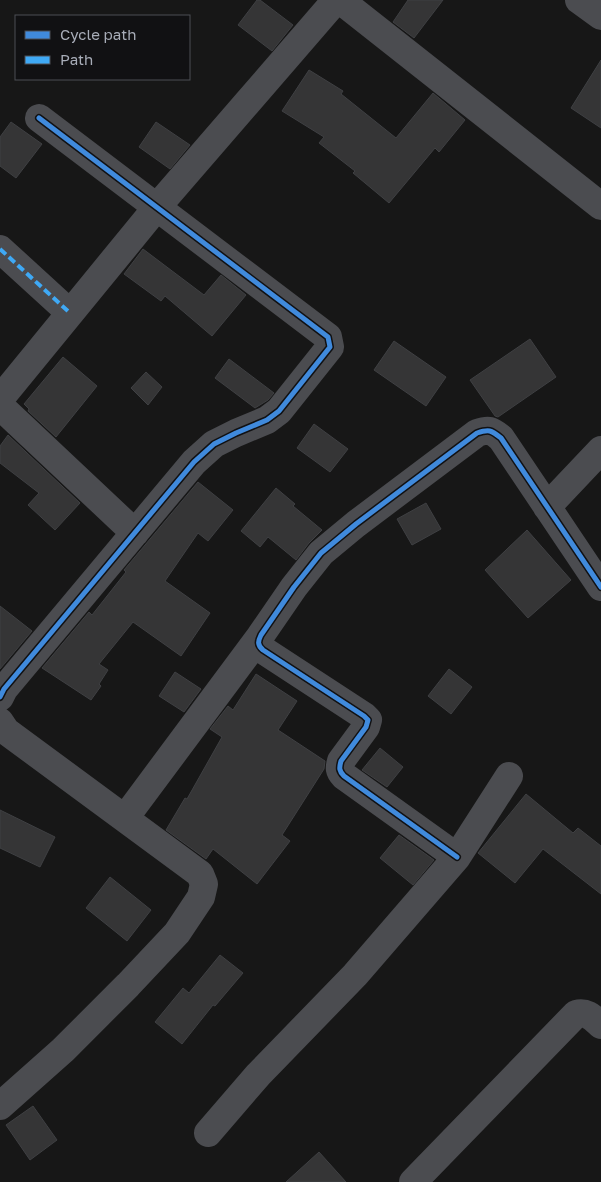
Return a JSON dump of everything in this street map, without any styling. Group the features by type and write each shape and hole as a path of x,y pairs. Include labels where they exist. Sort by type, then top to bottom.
{"street":[{"path":"0,399 157,206 336,0"},
{"path":"340,0 601,206"},
{"path":"579,0 601,16"},
{"path":"0,697 4,689 194,462 214,444 267,420 279,411 330,347 328,337 39,118"},
{"path":"0,249 70,313"},
{"path":"0,406 134,533"},
{"path":"125,818 261,635 294,587 322,554 356,524 477,433 487,430 501,438 601,587"},
{"path":"547,507 601,450"},
{"path":"261,635 258,641 259,646 263,650 368,720 366,727 341,761 340,772 457,857"},
{"path":"0,722 6,731 200,874 204,884 201,897 177,933 63,1050 0,1106"},
{"path":"208,1133 258,1075 355,975 457,857 509,776"},
{"path":"413,1182 576,1014 582,1012 601,1025"}],"building":[{"path":"257,0 260,0 293,25 272,51 238,25"},
{"path":"408,0 443,0 414,38 393,22"},
{"path":"601,60 601,128 571,108"},
{"path":"309,70 343,91 341,94 396,138 433,93 465,120 439,152 435,148 389,203 353,173 355,171 319,143 324,137 282,111"},
{"path":"11,122 42,144 16,178 0,166 0,137"},
{"path":"156,122 190,145 170,169 139,147"},
{"path":"143,249 204,295 221,275 246,295 212,336 165,296 161,301 124,274"},
{"path":"530,339 556,377 498,417 495,416 470,380"},
{"path":"394,341 446,377 426,406 374,370"},
{"path":"63,357 97,386 56,437 28,411 29,409 24,404"},
{"path":"229,359 274,393 268,400 255,408 215,378"},
{"path":"146,372 162,387 148,405 131,388"},
{"path":"314,424 348,449 330,472 297,448"},
{"path":"8,435 80,503 55,530 28,505 39,493 0,463 0,446"},
{"path":"198,482 233,510 208,541 198,533 165,581 210,613 181,656 133,622 99,664 108,670 99,684 101,686 91,700 42,668 89,612 92,615 126,572 124,570"},
{"path":"276,488 295,504 293,506 322,530 296,560 268,537 260,547 241,531"},
{"path":"426,503 441,529 412,545 397,519"},
{"path":"527,530 571,580 528,618 485,570"},
{"path":"0,606 32,631 0,669"},
{"path":"449,669 472,687 451,714 428,696"},
{"path":"175,672 201,689 184,712 159,696"},
{"path":"256,674 297,701 278,730 325,761 324,769 282,835 290,841 257,884 213,849 206,859 166,830 185,798 187,799 222,737 210,729 228,706 233,710"},
{"path":"380,748 403,767 387,787 362,770"},
{"path":"526,794 573,833 578,828 601,846 601,894 543,849 515,883 478,853"},
{"path":"0,810 55,837 40,867 0,848"},
{"path":"399,835 434,860 413,885 380,858"},
{"path":"110,877 151,910 127,941 86,908"},
{"path":"220,955 243,973 215,1006 213,1005 182,1044 155,1022 183,988 189,993"},
{"path":"33,1106 57,1140 30,1160 6,1125"},
{"path":"319,1152 346,1182 286,1182"}],"marked path":[{"path":"0,249 70,313"}],"cycle path":[{"path":"0,697 4,689 194,462 214,444 267,420 279,411 330,347 328,337 39,118"},
{"path":"457,857 342,774 340,769 341,761 366,727 368,720 263,650 259,643 261,635 294,587 321,553 356,524 477,433 484,431 492,432 501,438 601,587"}]}
